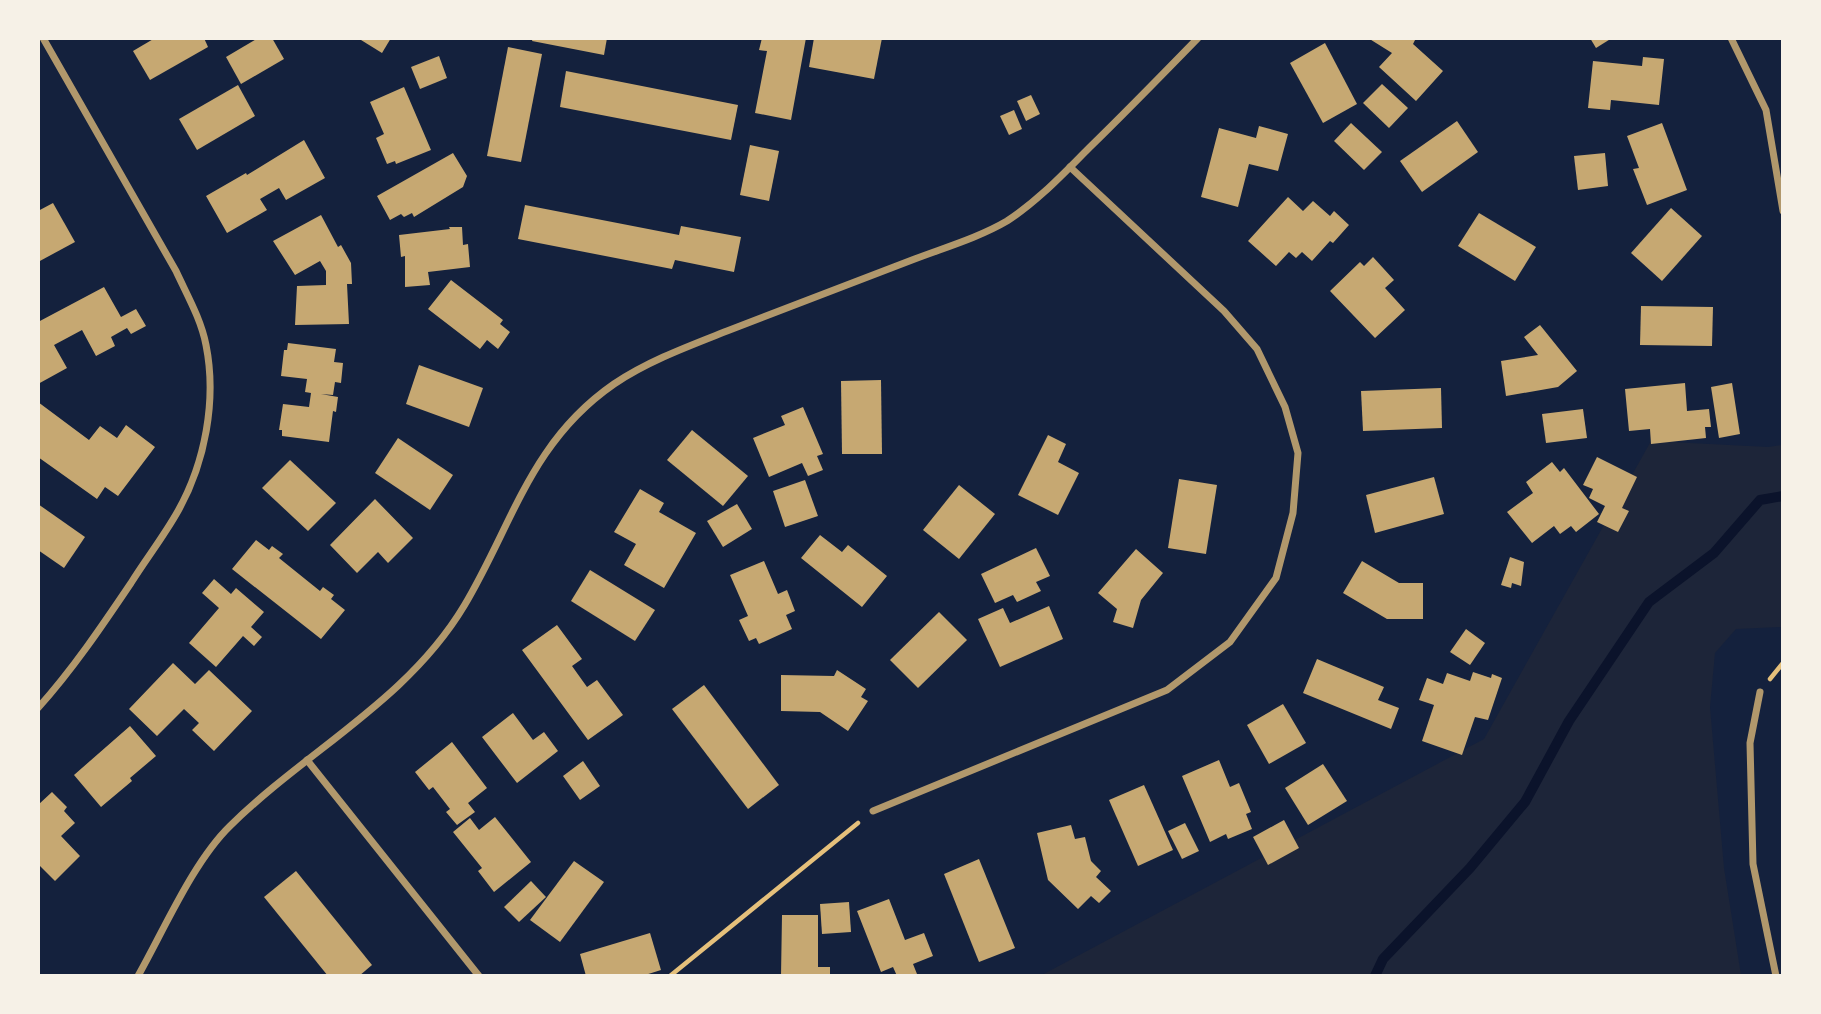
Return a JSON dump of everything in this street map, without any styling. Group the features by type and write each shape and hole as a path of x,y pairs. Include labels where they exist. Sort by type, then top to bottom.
{"street":[{"path":"38,708 84,653 177,512 193,480 203,444 210,375 206,344 176,271 43,38"},
{"path":"138,975 204,856 229,827 307,760 382,702 434,649 463,607 526,485 551,444 575,415 628,376 676,352 967,239 1004,222 1044,192 1198,38"},
{"path":"1731,38 1766,110 1783,211"},
{"path":"873,811 1167,690 1230,642 1276,578 1293,513 1298,453 1285,407 1257,349 1224,311 1070,167"},
{"path":"1760,692 1750,743 1753,864 1776,975"},
{"path":"307,760 479,975"}],"path":[{"path":"670,975 858,823"}],"shaded area":[{"path":"1651,441 1768,447 1782,445 1782,627 1736,629 1715,653 1710,707 1724,868 1741,975 1040,976 1484,739"}],"building":[{"path":"155,38 204,38 208,47 150,80 133,51"},
{"path":"258,38 272,38 284,59 241,84 226,57"},
{"path":"391,38 382,53 361,40"},
{"path":"533,38 607,38 604,55 532,41"},
{"path":"762,38 806,38 791,120 755,113 767,51 759,50"},
{"path":"814,38 882,38 874,79 809,67"},
{"path":"1368,38 1416,38 1413,44 1443,71 1416,101 1379,67 1392,53"},
{"path":"1590,38 1612,38 1596,48"},
{"path":"1325,43 1357,104 1323,123 1290,63"},
{"path":"508,47 542,54 521,162 487,156"},
{"path":"439,56 447,78 420,89 411,67"},
{"path":"1643,57 1664,59 1659,105 1611,100 1610,110 1588,108 1593,61 1642,66"},
{"path":"566,71 738,105 731,140 560,107"},
{"path":"1382,84 1408,108 1389,128 1363,103"},
{"path":"238,85 255,116 197,150 179,119"},
{"path":"404,87 431,150 396,164 395,161 387,164 376,138 384,134 370,102"},
{"path":"1031,95 1040,114 1026,121 1017,101"},
{"path":"1014,110 1022,129 1009,135 1000,116"},
{"path":"1457,121 1478,152 1422,192 1400,161"},
{"path":"1351,123 1382,152 1364,170 1334,141"},
{"path":"1662,123 1687,190 1647,205 1633,169 1639,168 1627,136"},
{"path":"1259,126 1288,134 1278,171 1249,164 1238,207 1201,197 1219,128 1256,138"},
{"path":"304,140 325,178 286,200 279,188 260,199 267,210 227,233 206,196 246,173 247,175"},
{"path":"750,145 779,151 769,201 740,195"},
{"path":"453,153 467,176 463,187 414,217 412,213 404,217 401,214 390,220 377,196"},
{"path":"1605,153 1608,186 1578,190 1574,156"},
{"path":"1288,197 1303,211 1313,201 1330,216 1334,211 1349,225 1312,261 1302,252 1296,258 1289,252 1276,266 1248,241"},
{"path":"53,203 75,242 38,262 38,211"},
{"path":"525,205 679,235 681,226 741,237 734,272 675,260 672,269 518,239"},
{"path":"1671,208 1702,236 1662,281 1631,253"},
{"path":"1479,213 1536,247 1515,281 1458,246"},
{"path":"321,215 338,247 341,245 351,263 352,284 347,284 349,324 295,325 297,286 326,285 326,271 320,261 295,275 273,241"},
{"path":"449,227 462,227 463,245 468,244 470,267 428,272 430,285 405,287 405,256 401,257 399,235 450,229"},
{"path":"1373,257 1394,280 1385,288 1405,310 1375,338 1330,291 1360,262 1364,266"},
{"path":"451,280 503,320 500,324 510,332 498,349 487,340 480,349 428,309"},
{"path":"104,287 121,317 136,309 146,326 131,334 127,328 111,337 115,346 96,356 82,330 54,345 67,368 38,384 38,322"},
{"path":"1641,306 1713,307 1712,346 1640,345"},
{"path":"1540,325 1577,371 1558,387 1506,396 1501,361 1538,355 1524,337"},
{"path":"288,343 336,349 334,362 343,363 341,383 335,382 333,395 321,394 338,397 336,412 333,411 329,442 282,436 282,430 279,430 283,404 309,407 311,393 305,392 307,379 281,376 284,350 287,350"},
{"path":"419,365 483,388 469,427 406,404"},
{"path":"881,380 882,454 842,454 841,381"},
{"path":"1685,383 1687,411 1709,409 1711,427 1705,427 1706,438 1651,444 1650,429 1629,431 1625,389"},
{"path":"1732,383 1740,434 1719,438 1711,387"},
{"path":"1441,388 1442,428 1363,431 1361,391"},
{"path":"38,402 89,440 100,426 117,438 126,425 155,447 118,496 105,487 97,499 38,457"},
{"path":"803,407 823,454 817,456 823,470 808,476 802,463 769,477 753,438 785,425 781,416"},
{"path":"1583,409 1587,438 1546,443 1542,414"},
{"path":"692,430 748,476 723,506 667,460"},
{"path":"1048,435 1066,444 1058,462 1079,473 1058,515 1018,495"},
{"path":"398,438 453,475 430,510 375,473"},
{"path":"1597,457 1637,477 1622,508 1629,511 1618,532 1597,522 1605,506 1589,498 1593,489 1583,485"},
{"path":"290,460 336,503 308,531 262,488"},
{"path":"1552,462 1560,472 1564,468 1599,514 1576,532 1571,526 1560,534 1554,526 1532,543 1507,512 1533,493 1526,482"},
{"path":"1434,477 1444,514 1375,533 1366,495"},
{"path":"1179,479 1217,485 1206,554 1168,548"},
{"path":"805,480 818,516 785,527 773,491"},
{"path":"959,485 995,514 959,559 923,530"},
{"path":"640,489 664,503 659,512 696,533 664,588 624,565 636,544 614,532"},
{"path":"375,499 413,538 388,563 378,552 357,573 330,545"},
{"path":"38,504 85,537 64,568 38,550"},
{"path":"737,504 752,529 723,547 707,521"},
{"path":"820,535 842,552 848,545 887,576 862,607 801,558"},
{"path":"256,540 269,550 272,546 283,554 279,558 320,591 323,587 334,595 331,599 345,610 321,639 232,569"},
{"path":"1036,548 1050,576 1036,582 1041,591 1017,602 1013,595 995,603 981,574"},
{"path":"1136,549 1163,573 1141,600 1133,628 1113,622 1117,609 1098,593"},
{"path":"1510,557 1524,562 1521,586 1512,583 1511,588 1501,585"},
{"path":"764,561 778,594 787,590 795,611 786,615 792,629 759,644 756,638 749,641 739,620 748,616 730,575"},
{"path":"1362,561 1399,583 1423,583 1423,619 1387,619 1343,593"},
{"path":"590,570 655,610 635,641 571,601"},
{"path":"214,579 231,594 236,588 264,612 251,627 262,637 254,646 243,636 216,667 189,643 219,608 202,593"},
{"path":"1049,606 1063,639 1000,667 978,619 1003,608 1010,623"},
{"path":"939,612 967,640 918,688 890,660"},
{"path":"557,625 582,659 572,666 587,687 597,680 623,715 588,740 522,650"},
{"path":"1466,629 1485,643 1470,665 1450,652"},
{"path":"1317,659 1384,687 1378,700 1399,708 1391,729 1303,693"},
{"path":"173,663 195,684 209,670 252,711 214,751 192,730 199,723 184,709 157,736 129,709"},
{"path":"837,670 866,689 861,697 868,701 848,731 820,712 781,711 781,675 834,676"},
{"path":"1473,672 1491,678 1492,674 1502,678 1488,720 1475,717 1462,755 1422,741 1434,705 1419,700 1427,678 1443,684 1447,673 1470,681"},
{"path":"704,685 779,785 748,809 672,709"},
{"path":"1283,704 1306,743 1269,764 1247,725"},
{"path":"513,713 533,740 544,732 558,751 517,783 482,737"},
{"path":"130,726 156,756 101,807 74,775"},
{"path":"452,742 487,788 468,803 475,812 457,825 446,812 450,809 433,787 429,790 415,772"},
{"path":"1219,760 1230,787 1239,783 1251,812 1246,814 1252,829 1228,839 1226,834 1210,842 1182,776"},
{"path":"583,761 600,786 580,800 563,776"},
{"path":"1323,764 1347,801 1308,825 1285,788"},
{"path":"1144,785 1173,850 1138,866 1109,800"},
{"path":"52,792 67,807 64,811 75,823 61,836 80,856 55,881 38,864 38,805"},
{"path":"495,817 531,862 494,892 478,871 482,868 453,832 470,818 479,830"},
{"path":"1284,820 1299,848 1268,865 1253,837"},
{"path":"1185,823 1199,851 1182,859 1168,831"},
{"path":"1071,825 1075,839 1085,837 1091,861 1101,871 1096,877 1111,891 1099,903 1091,896 1078,909 1048,880 1037,833"},
{"path":"979,859 1015,948 979,962 944,874"},
{"path":"574,861 604,882 560,942 530,920"},
{"path":"296,871 372,965 359,976 328,976 264,897"},
{"path":"531,881 546,897 519,922 504,907"},
{"path":"889,899 905,940 924,933 933,956 913,964 917,974 913,976 897,976 893,967 881,972 857,911"},
{"path":"849,902 851,932 822,934 820,904"},
{"path":"782,915 818,915 818,967 830,967 830,976 781,976"},
{"path":"650,933 661,970 642,976 586,976 580,954"}],"waterway":[{"path":"1375,976 1383,959 1470,868 1525,802 1569,721 1649,602 1714,553 1760,500 1783,496"}]}
